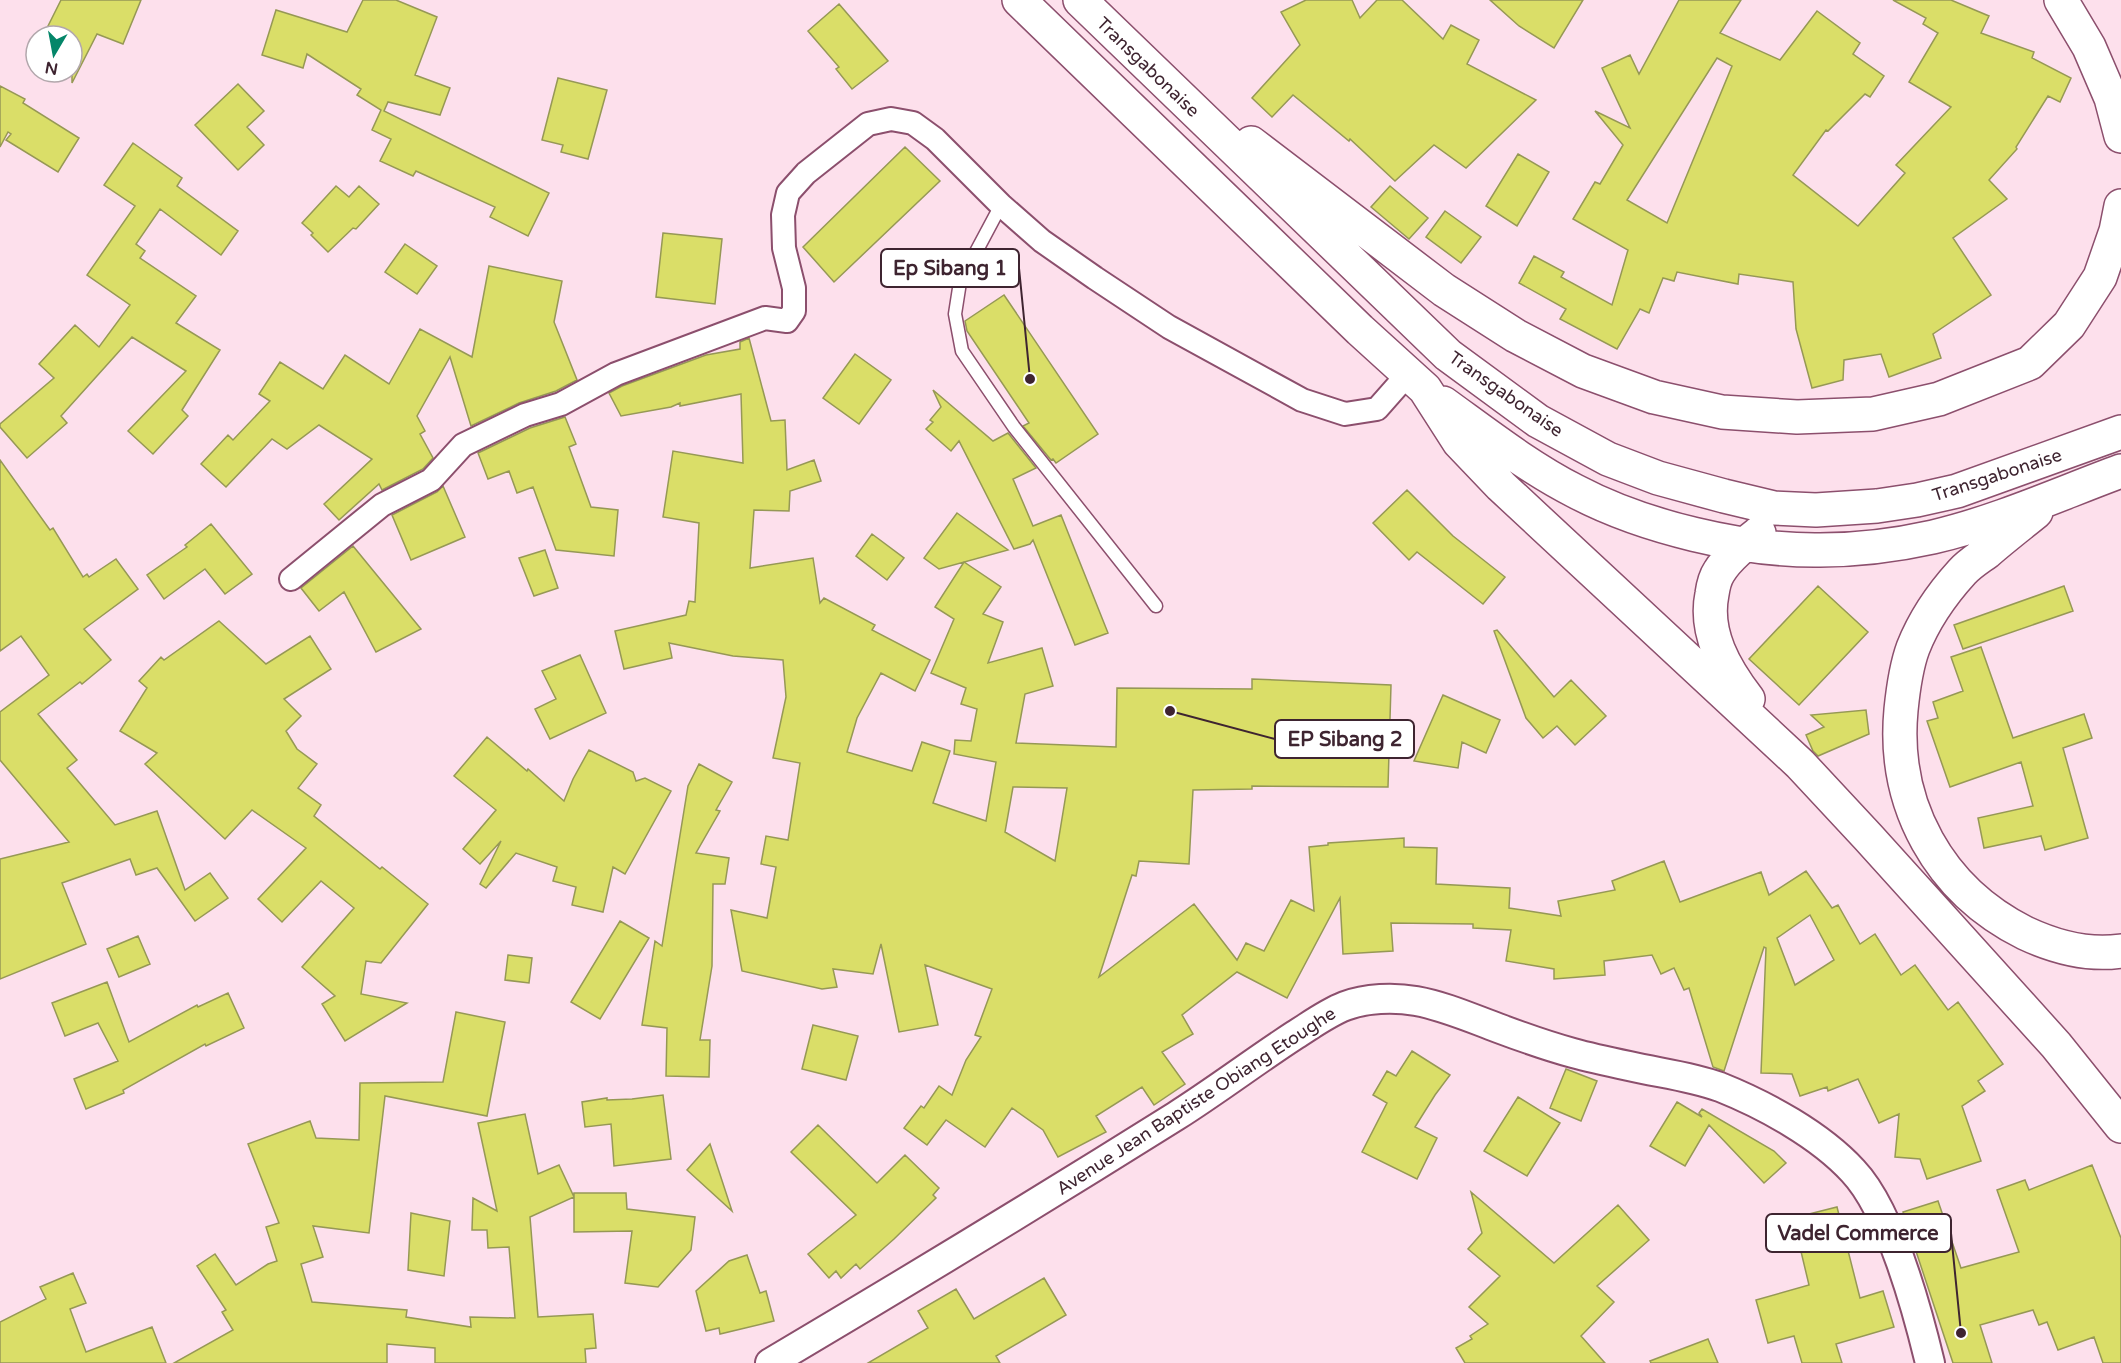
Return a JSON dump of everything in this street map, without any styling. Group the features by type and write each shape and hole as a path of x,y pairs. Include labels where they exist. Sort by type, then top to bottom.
{"highway":[{"name":"Transgabonaise","path":"1019,0 1416,382 1500,445 1576,491 1634,516 1691,533 1746,543 1820,550 1893,544 1969,528 2121,471"},
{"name":"Transgabonaise","path":"1080,0 1448,355 1538,421 1608,459 1658,478 1774,508 1816,510 1877,506 1956,491 2121,432"},
{"path":"2061,0 2093,57 2111,98 2121,136"},
{"path":"1209,126 1254,145 1444,291 1516,336 1583,371 1654,397 1722,412 1797,417 1873,414 1939,399 2030,363 2069,325 2100,277 2116,231 2121,206"},
{"path":"1416,382 1459,442 1501,486 1800,764"},
{"path":"1956,491 1934,504 1899,511 1825,520 1784,522 1769,526 1746,543 1719,572 1710,605 1710,625 1726,669 1800,764 2056,1045 2121,1126"},
{"path":"2057,495 1963,570 1930,613 1913,649 1903,689 1898,735 1903,779 1916,820 1937,860 1967,892 2005,923 2042,941 2081,952 2121,951"}],"street":[{"path":"291,579 382,505 431,480 463,445 525,415 561,404 616,374 765,318 787,321 794,310 794,288 784,248 783,215 788,194 806,173 868,124 891,119 913,123 935,139 1001,205 1042,240 1169,327 1302,400 1345,414 1377,409 1416,382"},
{"name":"Avenue Jean Baptiste Obiang Etoughe","path":"770,1363 1075,1180 1325,1016 1347,1005 1393,998 1416,1001 1456,1012 1501,1030 1573,1053 1690,1078 1718,1087 1774,1114 1833,1151 1856,1173 1880,1212 1911,1296 1930,1363"}],"lane":[{"path":"1001,205 960,282 955,314 962,351 1014,427 1156,606"}],"building":[{"path":"61,0 141,0 123,44 97,34 84,59 84,24 49,24"},
{"path":"363,0 396,0 437,17 415,75 450,88 440,115 388,102 384,111 549,193 528,236 490,217 495,207 416,171 413,176 380,161 391,139 372,130 381,110 357,95 361,89 307,54 303,68 262,55 276,10 347,32"},
{"path":"1306,0 1352,0 1360,18 1377,0 1402,0 1443,39 1451,25 1479,40 1467,64 1536,100 1466,168 1434,145 1395,181 1350,139 1349,141 1293,95 1272,117 1252,98 1300,45 1281,12"},
{"path":"1490,0 1583,0 1554,48 1519,26"},
{"path":"1679,0 1741,0 1720,33 1780,60 1817,11 1860,43 1853,54 1884,76 1870,97 1865,94 1828,131 1826,130 1793,175 1858,226 1905,173 1896,165 1951,107 1909,82 1938,33 1923,24 1926,18 1893,0 1951,0 1989,16 1981,33 2034,52 2032,58 2071,78 2060,102 2048,96 2016,147 2017,149 1989,180 2007,199 1953,238 1991,295 1933,334 1941,358 1889,377 1881,354 1844,360 1843,380 1812,388 1796,329 1793,282 1739,274 1738,284 1677,272 1674,281 1663,278 1649,313 1640,309 1617,349 1560,319 1566,309 1519,283 1534,256 1564,272 1561,277 1612,305 1628,250 1573,219 1595,182 1600,184 1623,145 1595,111 1630,128 1602,68 1630,55 1639,74","holes":["1717,58 1732,66 1667,223 1627,200"]},
{"path":"839,4 888,61 852,89 836,69 839,67 808,31"},
{"path":"558,78 607,90 588,159 561,152 563,145 542,140"},
{"path":"238,84 264,111 247,127 264,145 238,170 195,125"},
{"path":"0,86 25,99 23,103 79,138 58,172 6,140 11,134 8,132 0,147"},
{"path":"133,143 182,178 177,186 238,231 221,255 160,209 136,244 145,251 140,258 196,296 176,323 220,350 182,410 188,416 153,454 128,431 186,371 132,337 61,416 67,423 27,458 0,427 0,424 54,378 39,364 75,325 99,347 130,305 87,275 135,206 104,185"},
{"path":"905,147 940,181 834,282 803,247"},
{"path":"1518,154 1549,172 1517,226 1486,206"},
{"path":"336,186 349,197 359,186 379,204 356,229 353,228 328,252 302,223"},
{"path":"1390,186 1428,218 1409,239 1371,207"},
{"path":"1445,211 1481,237 1461,263 1426,237"},
{"path":"663,233 722,239 715,304 656,297"},
{"path":"405,244 437,266 417,294 385,272"},
{"path":"489,266 562,281 554,322 577,380 556,391 519,403 471,426 450,357 417,416 425,431 420,434 433,458 423,469 382,490 379,484 339,520 324,504 372,459 319,425 287,449 272,439 226,487 201,464 228,435 233,440 270,401 259,394 280,362 323,389 345,355 389,384 420,329 472,357"},
{"path":"1004,295 1098,434 1056,463 1023,426 1029,423 967,331 965,321"},
{"path":"749,338 771,421 785,420 787,470 814,460 821,481 790,491 789,511 754,510 750,568 813,558 820,603 824,598 875,625 872,630 930,660 915,691 881,673 857,718 847,752 912,771 922,742 950,751 933,803 986,821 996,762 954,754 955,740 971,741 977,709 961,704 966,688 931,673 954,619 935,607 964,562 1001,587 983,614 1003,622 988,663 1042,648 1053,686 1025,694 1016,743 1116,747 1117,688 1252,689 1252,679 1391,685 1388,787 1252,786 1252,789 1193,790 1189,864 1139,861 1136,876 1132,875 1099,977 1194,904 1237,960 1246,943 1264,951 1291,900 1314,911 1309,847 1328,845 1328,843 1404,838 1404,847 1437,848 1436,884 1510,888 1509,908 1561,916 1558,901 1615,890 1612,881 1664,861 1680,902 1761,872 1769,895 1806,871 1832,908 1838,905 1860,944 1875,934 1901,975 1915,965 1948,1010 1958,1002 2003,1064 1978,1081 1985,1091 1962,1106 1981,1161 1927,1179 1920,1159 1895,1157 1899,1114 1879,1123 1858,1079 1828,1091 1827,1087 1800,1096 1792,1074 1761,1073 1766,948 1764,947 1724,1071 1713,1067 1689,988 1684,990 1674,968 1661,974 1652,955 1604,961 1605,975 1554,979 1554,969 1506,961 1511,930 1473,928 1473,924 1391,923 1393,951 1343,954 1340,898 1287,998 1237,972 1182,1015 1193,1034 1162,1052 1185,1084 1154,1105 1142,1087 1096,1116 1106,1132 1058,1157 1043,1130 1012,1108 985,1147 946,1120 927,1145 904,1128 921,1106 924,1108 939,1086 952,1095 966,1060 981,1037 975,1035 992,989 925,965 938,1025 899,1032 881,944 873,974 833,969 837,987 822,989 742,971 731,910 767,918 776,867 761,864 766,836 788,840 800,763 773,758 786,697 783,660 733,656 669,643 672,658 624,669 615,631 686,615 689,601 695,602 699,523 663,517 673,451 743,463 741,394 680,406 680,403 671,407 621,416 609,393 706,355 740,349 740,342","holes":["1013,787 1067,788 1055,861 1005,832","1810,915 1834,960 1795,985 1777,938"]},
{"path":"855,354 891,380 859,424 823,398"},
{"path":"933,390 993,441 1008,433 1036,468 1013,479 1033,526 1061,515 1108,633 1075,645 1033,540 1030,544 1014,549 959,441 951,451 926,429 933,422 930,420 941,407"},
{"path":"565,417 576,444 569,447 591,507 618,510 614,556 556,550 533,487 517,493 509,471 488,479 478,453 530,428"},
{"path":"0,460 50,530 53,528 83,577 87,574 89,577 116,559 138,589 84,629 111,660 82,684 80,682 38,714 77,760 67,768 115,825 157,811 185,890 210,873 228,898 195,921 157,868 136,875 130,859 62,883 86,944 0,979 0,859 69,842 0,760 0,712 49,675 21,636 0,651"},
{"path":"443,486 465,537 411,560 392,515 437,492"},
{"path":"1407,490 1453,536 1505,577 1483,604 1417,552 1409,560 1373,523"},
{"path":"957,513 1008,550 939,569 924,558"},
{"path":"211,524 252,574 225,594 205,569 164,599 147,575 187,547 185,545"},
{"path":"872,534 904,558 887,580 856,556"},
{"path":"353,546 421,629 376,652 344,592 319,611 301,588"},
{"path":"545,550 558,588 534,596 519,558"},
{"path":"1818,586 1868,632 1799,705 1749,659"},
{"path":"2064,586 2073,611 1963,649 1954,625"},
{"path":"219,621 266,664 310,636 331,669 284,699 301,716 286,731 297,749 317,764 298,788 321,805 314,816 428,904 381,963 366,961 361,994 407,1003 345,1041 322,1004 335,996 302,967 354,908 321,881 282,922 258,899 306,848 252,810 225,839 145,764 157,753 120,731 147,688 139,681 161,657 164,660"},
{"path":"1497,630 1554,697 1571,680 1606,716 1575,745 1557,726 1543,738 1526,718 1494,631"},
{"path":"1981,647 2013,738 2084,714 2092,738 2063,748 2088,838 2045,850 2041,836 1984,848 1978,818 2033,806 2021,762 1950,787 1927,721 1938,718 1933,702 1963,691 1951,657"},
{"path":"580,655 606,713 550,739 535,709 556,699 542,671"},
{"path":"1443,695 1500,720 1486,753 1462,742 1458,768 1414,761"},
{"path":"1866,710 1869,734 1818,756 1813,751 1806,735 1824,727 1811,715"},
{"path":"487,737 564,801 589,750 633,772 636,781 645,778 671,791 625,874 613,867 603,912 572,905 576,887 553,881 557,867 516,853 486,888 480,884 501,841 480,864 463,849 496,810 454,776"},
{"path":"699,764 732,782 716,810 720,811 696,853 729,858 725,884 713,884 712,966 700,1040 710,1040 709,1077 666,1076 667,1028 642,1025 655,941 662,946 688,786"},
{"path":"620,921 649,938 600,1019 571,1002"},
{"path":"138,936 150,964 119,977 107,949"},
{"path":"508,955 532,958 529,983 505,980"},
{"path":"107,982 129,1042 197,1005 198,1007 228,993 244,1028 206,1046 205,1044 123,1090 124,1093 86,1109 74,1079 118,1061 98,1023 65,1036 52,1003"},
{"path":"456,1012 505,1022 487,1116 385,1096 369,1233 313,1226 323,1257 301,1264 312,1302 407,1310 406,1317 471,1327 470,1317 515,1318 509,1247 488,1248 487,1230 472,1230 473,1198 497,1211 478,1123 525,1114 538,1174 559,1165 574,1197 530,1217 538,1317 593,1314 596,1348 585,1349 586,1363 435,1363 435,1348 387,1344 387,1363 174,1363 233,1330 222,1312 226,1310 197,1266 215,1254 236,1285 268,1264 277,1261 266,1227 279,1223 248,1144 310,1121 316,1138 359,1140 360,1083 443,1082"},
{"path":"813,1025 858,1036 846,1080 802,1069"},
{"path":"1412,1051 1450,1075 1415,1127 1437,1138 1417,1179 1362,1152 1387,1103 1373,1095 1387,1071 1396,1076"},
{"path":"1566,1069 1597,1081 1581,1121 1550,1108"},
{"path":"663,1095 671,1159 614,1166 611,1124 585,1127 582,1102 607,1098 607,1100 632,1099"},
{"path":"1518,1097 1560,1123 1527,1176 1484,1151"},
{"path":"1677,1102 1702,1117 1699,1113 1702,1109 1774,1151 1786,1163 1764,1183 1709,1125 1685,1166 1650,1146"},
{"path":"818,1125 877,1183 905,1155 939,1188 933,1195 936,1198 894,1239 860,1269 856,1264 841,1278 836,1271 829,1278 808,1254 856,1215 791,1152"},
{"path":"710,1144 732,1211 687,1170"},
{"path":"2092,1165 2121,1238 2121,1363 2103,1363 2094,1337 2058,1350 2047,1322 2039,1325 2033,1310 1980,1325 1992,1363 1953,1363 1903,1212 1938,1201 1961,1268 2019,1252 1997,1190 2025,1180 2029,1190"},
{"path":"1471,1192 1554,1263 1618,1205 1649,1240 1597,1286 1614,1302 1581,1336 1605,1363 1465,1363 1456,1348 1472,1339 1470,1336 1488,1324 1469,1307 1500,1276 1468,1249 1482,1233"},
{"path":"574,1193 626,1193 627,1209 695,1217 691,1250 658,1287 625,1283 632,1231 574,1232"},
{"path":"1837,1207 1860,1298 1883,1291 1894,1327 1836,1344 1842,1363 1802,1363 1794,1336 1768,1343 1756,1300 1809,1285 1793,1218"},
{"path":"411,1213 450,1221 444,1276 408,1270"},
{"path":"747,1255 760,1293 766,1291 774,1321 720,1334 719,1328 706,1331 696,1291 729,1261"},
{"path":"73,1273 86,1303 70,1309 86,1352 152,1327 166,1363 0,1363 0,1322 46,1299 40,1287"},
{"path":"1044,1278 1066,1315 996,1356 1000,1363 868,1363 928,1328 918,1311 956,1289 974,1319"},
{"path":"1708,1339 1718,1363 1651,1363 1650,1361"}],"place":[{"name":"Ep Sibang 1","path":"1030,379"},
{"name":"EP Sibang 2","path":"1170,711"},
{"name":"Vadel Commerce","path":"1961,1333"}]}
